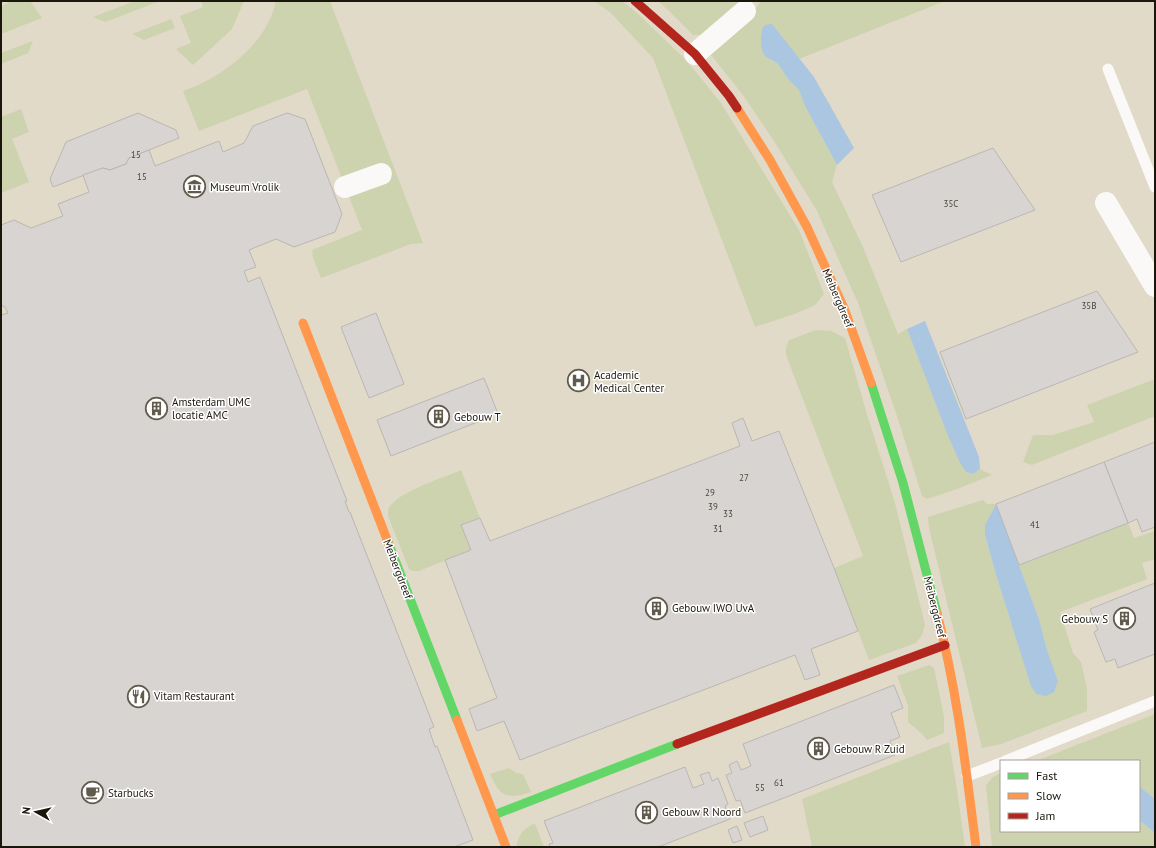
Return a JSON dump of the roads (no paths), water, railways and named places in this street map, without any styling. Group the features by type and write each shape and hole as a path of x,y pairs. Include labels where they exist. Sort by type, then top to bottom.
{"street":[{"name":"Meibergdreef","path":"635,1 695,54 729,96 744,118 770,160 807,227 844,308 879,407 903,483 945,645 961,732 976,847"},
{"path":"695,54 748,6"},
{"path":"345,187 381,174"},
{"path":"1106,203 1155,286"},
{"name":"Meibergdreef","path":"303,323 506,847"},
{"name":"Meibergdreef","path":"494,815 718,728 945,645"}],"lane":[{"path":"1108,69 1155,187"},
{"path":"1008,760 1155,701"},
{"path":"967,776 1000,762"}],"water":[{"path":"772,24 814,77 854,148 837,165 805,106 799,90 788,79 778,64 765,56 762,50 761,36 763,27"},
{"path":"925,321 979,457 980,469 973,474 966,472 960,463 948,436 907,329"},
{"path":"996,504 1039,619 1047,650 1058,681 1054,692 1046,696 1036,694 1031,686 985,535 985,525"},
{"path":"1140,787 1155,799 1155,833 1140,821"}],"place":[{"name":"Museum Vrolik","path":"195,187"},
{"name":"Academic Medical Center","path":"578,381"},
{"name":"Amsterdam UMC locatie AMC","path":"156,408"},
{"name":"Gebouw T","path":"438,417"},
{"name":"Gebouw IWO UvA","path":"656,608"},
{"name":"Gebouw S","path":"1124,619"},
{"name":"Vitam Restaurant","path":"139,696"},
{"name":"Gebouw R Zuid","path":"819,749"},
{"name":"Starbucks","path":"92,793"},
{"name":"Gebouw R Noord","path":"647,812"}]}
